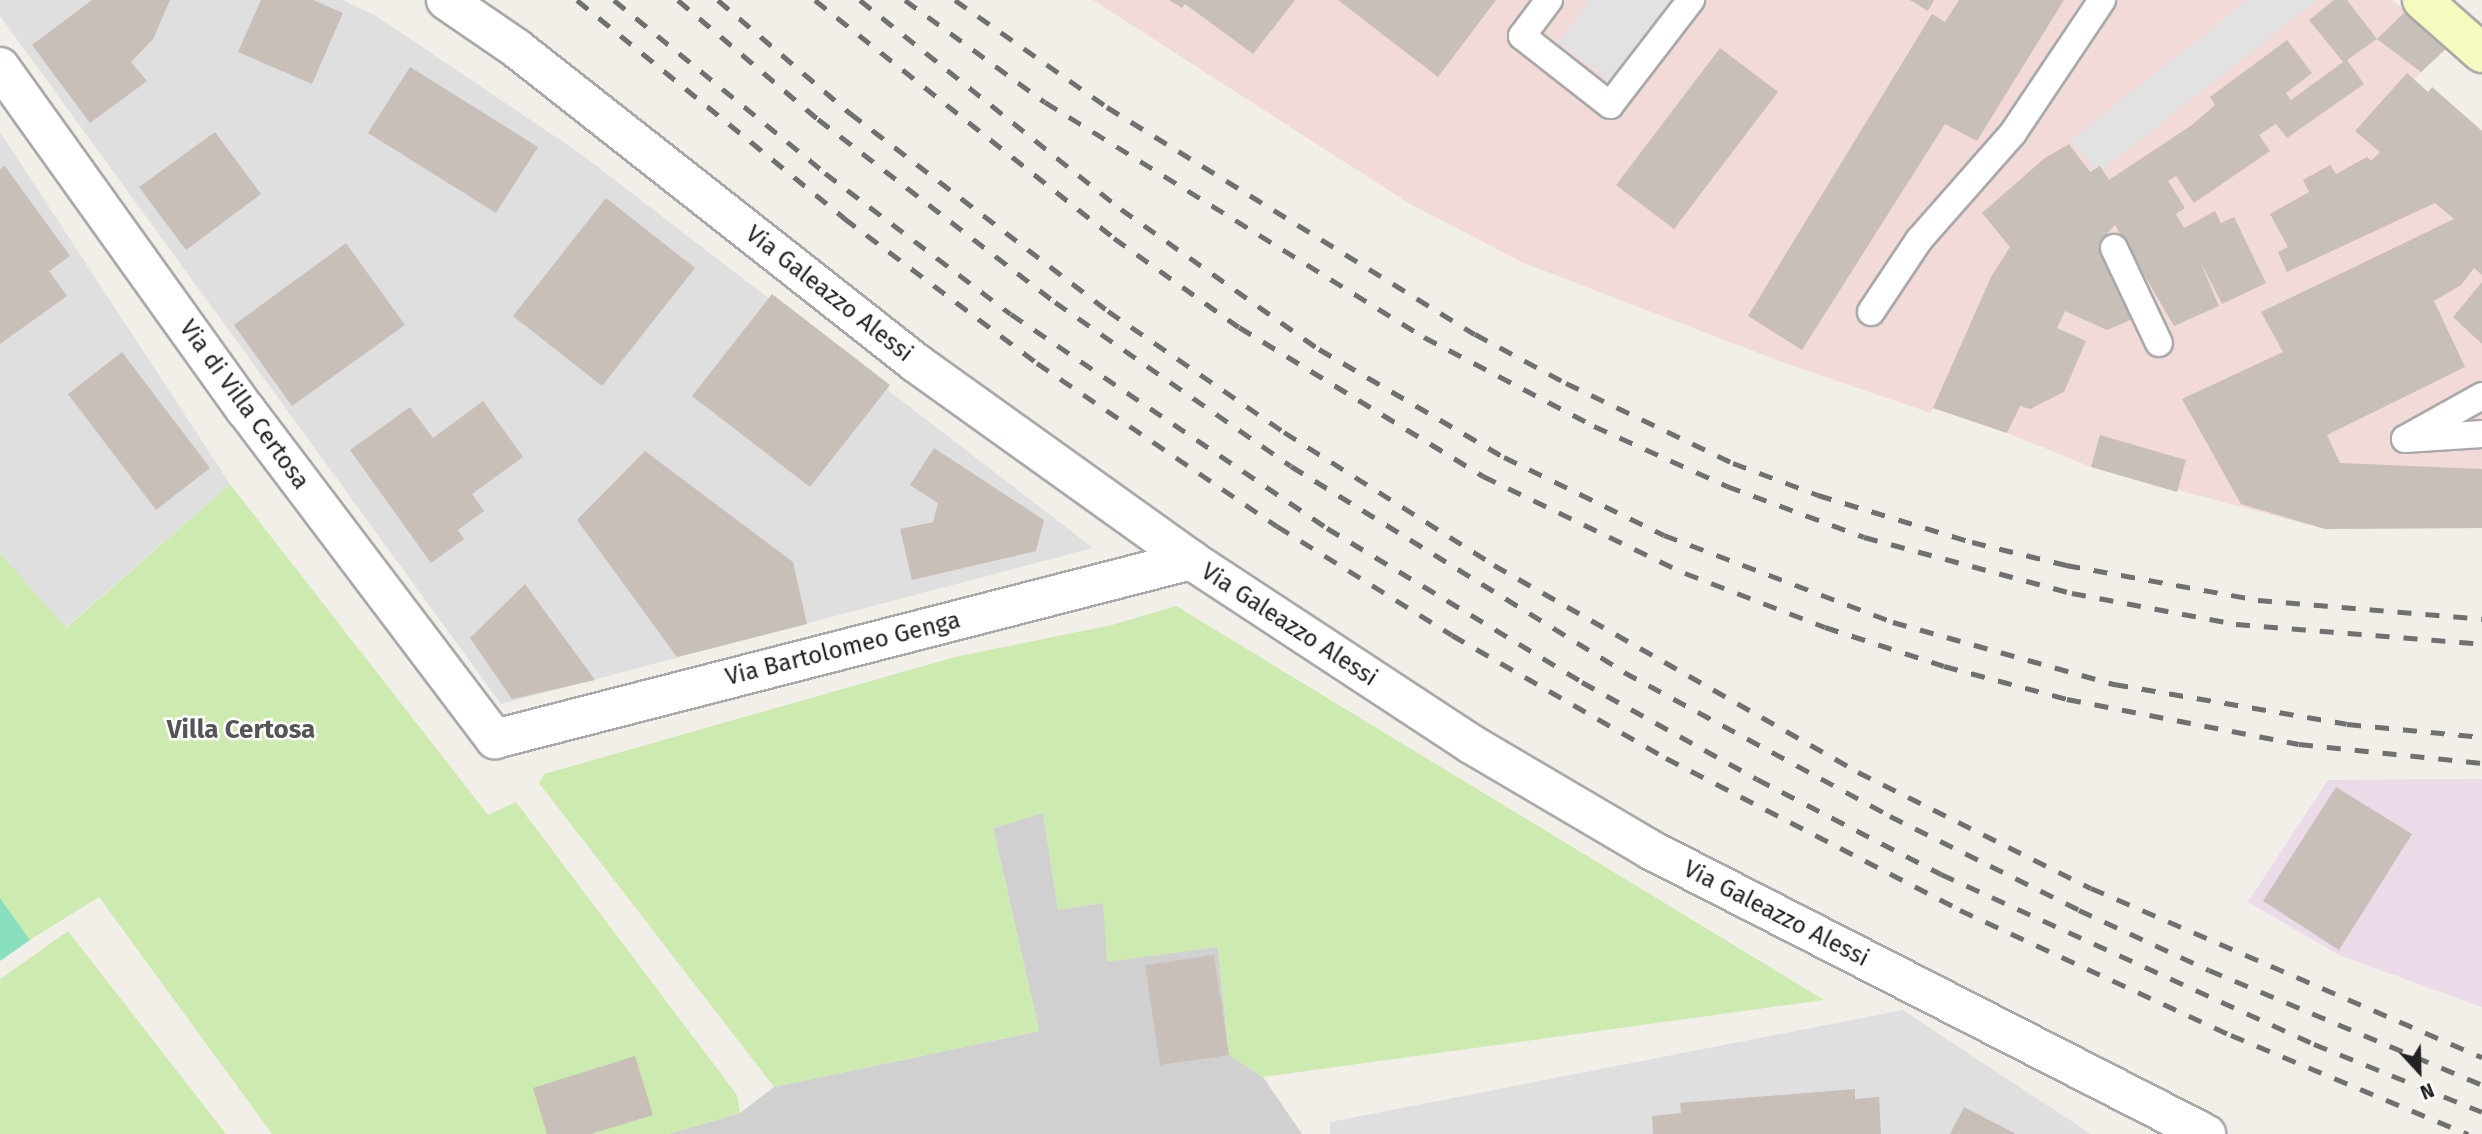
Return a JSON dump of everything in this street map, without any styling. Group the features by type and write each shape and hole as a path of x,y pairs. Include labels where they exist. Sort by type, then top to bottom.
{"street":[{"name":"Via Galeazzo Alessi","path":"446,0 516,48 916,363 1191,560 1471,744 1649,849 2206,1134"},
{"path":"2422,0 2482,53"},
{"name":"Via di Villa Certosa","path":"0,67 246,410 495,739"},
{"name":"Via Bartolomeo Genga","path":"495,739 1191,560"}],"lane":[{"path":"1549,0 1522,36 1610,105 1691,0"},
{"path":"1871,312 1919,240 2013,133 2102,0"},
{"path":"2114,248 2159,342"},
{"path":"2482,396 2405,439 2482,434"}],"shaded area":[{"path":"0,0 343,0 376,16 581,154 1093,548 501,704 0,16"},
{"path":"1093,0 2392,0 2450,45 2414,79 2428,92 2432,87 2482,131 2482,528 2325,529 2091,467 2007,433 1933,408 1931,413 1782,362 1524,263 1410,204"},
{"path":"1590,0 1676,0 1613,83 1558,42"},
{"path":"2248,0 2317,0 2102,170 2100,166 2094,169 2071,140"},
{"path":"0,132 230,484 65,628 0,553"},
{"path":"2482,779 2482,1007 2339,955 2248,902 2328,780"},
{"path":"1043,813 1058,909 1103,903 1218,947 1229,1055 1263,1077 1302,1134 668,1134 740,1113 774,1087 1039,1031 993,828"},
{"path":"1903,1010 2091,1134 1330,1134 1330,1122"}],"green space":[{"path":"230,484 488,815 516,802 737,1095 740,1113 668,1134 272,1134 99,897 30,940 0,898 0,553 66,628"},
{"path":"1176,606 1824,1000 1263,1077 1229,1055 1218,947 1107,962 1103,903 1058,910 1043,813 993,828 1039,1031 774,1087 539,783 544,774 955,657 1112,625"},
{"path":"0,898 30,940 0,961"},
{"path":"68,931 226,1134 0,1134 0,979"}],"building":[{"path":"92,0 170,0 153,39 131,62 147,81 90,123 32,45"},
{"path":"261,0 313,0 343,13 312,84 238,52"},
{"path":"1169,0 1295,0 1253,54 1185,4 1182,8"},
{"path":"1338,0 1496,0 1438,77"},
{"path":"1910,0 1934,0 1928,11"},
{"path":"1959,0 2064,0 1977,141 1945,124 1802,350 1748,316 1932,14 1945,22"},
{"path":"2334,0 2347,0 2377,39 2347,60 2364,84 2287,138 2276,124 2259,135 2270,151 2194,203 2176,176 2168,181 2185,208 2176,214 2184,228 2215,211 2221,223 2234,217 2266,283 2222,304 2200,261 2219,306 2174,326 2115,225 2099,242 2135,318 2107,330 2065,311 2057,328 2086,341 2064,392 2030,409 2020,406 2007,433 1933,408 1991,277 2010,247 1982,213 2045,158 2069,144 2090,172 2100,166 2109,180 2192,125 2215,105 2210,97 2287,40 2312,73 2286,93 2291,100 2343,62 2309,20"},
{"path":"2406,11 2450,45 2421,72 2377,39"},
{"path":"1720,48 1778,92 1674,229 1616,185"},
{"path":"410,67 538,147 496,213 368,133"},
{"path":"2407,73 2428,92 2432,87 2482,131 2482,275 2474,268 2461,285 2434,301 2465,367 2327,435 2340,463 2482,469 2482,528 2325,529 2241,504 2182,399 2283,352 2261,312 2454,219 2435,203 2287,272 2278,252 2288,247 2270,214 2309,192 2303,180 2330,165 2336,174 2367,157 2371,161 2380,152 2355,131"},
{"path":"215,132 261,194 186,250 139,187"},
{"path":"5,166 70,256 49,271 67,296 0,344 0,169"},
{"path":"606,198 695,268 602,386 513,316"},
{"path":"346,243 405,325 292,406 234,325"},
{"path":"2482,282 2482,344 2453,317"},
{"path":"772,294 890,385 810,487 692,396"},
{"path":"122,352 210,468 156,510 68,394"},
{"path":"483,401 523,457 472,494 484,511 458,530 464,539 431,563 350,450 410,407 433,438"},
{"path":"2100,435 2186,460 2177,492 2091,467"},
{"path":"934,448 1044,520 1036,551 912,580 900,529 933,522 938,503 910,485"},
{"path":"645,451 793,562 807,624 677,657 577,520"},
{"path":"525,584 595,680 512,699 470,638"},
{"path":"2336,787 2412,834 2339,950 2263,901"},
{"path":"1214,955 1229,1055 1160,1065 1145,965"},
{"path":"635,1056 653,1115 591,1134 547,1134 533,1088"},
{"path":"1855,1089 1855,1099 1879,1097 1881,1134 1653,1134 1652,1116 1681,1113 1680,1103"},
{"path":"1964,1107 2016,1134 1950,1134"}],"railway":[{"path":"577,0 844,218 1037,363 1277,526 1452,635 1666,758 1960,910 2231,1035 2468,1134"},
{"path":"614,0 825,173 1011,314 1327,528 1582,682 1757,779 1941,874 2314,1044 2482,1112"},
{"path":"678,0 818,119 1055,302 1291,466 1624,672 1890,816 2079,910 2209,970 2482,1085"},
{"path":"718,0 850,113 1108,311 1284,432 1494,565 1858,772 2091,888 2482,1057"},
{"path":"815,0 1114,238 1239,327 1483,476 1685,573 1825,627 1944,666 2067,699 2299,744 2482,763"},
{"path":"860,0 1121,209 1319,349 1504,457 1664,535 1893,622 2114,684 2347,724 2482,737"},
{"path":"905,0 1045,102 1424,337 1594,426 1727,486 1864,537 2072,593 2236,624 2482,644"},
{"path":"955,0 1107,107 1475,334 1566,383 1733,463 1818,495 1972,542 2066,565 2258,600 2482,619"}],"district":[{"name":"Villa Certosa","path":"241,730"}]}
